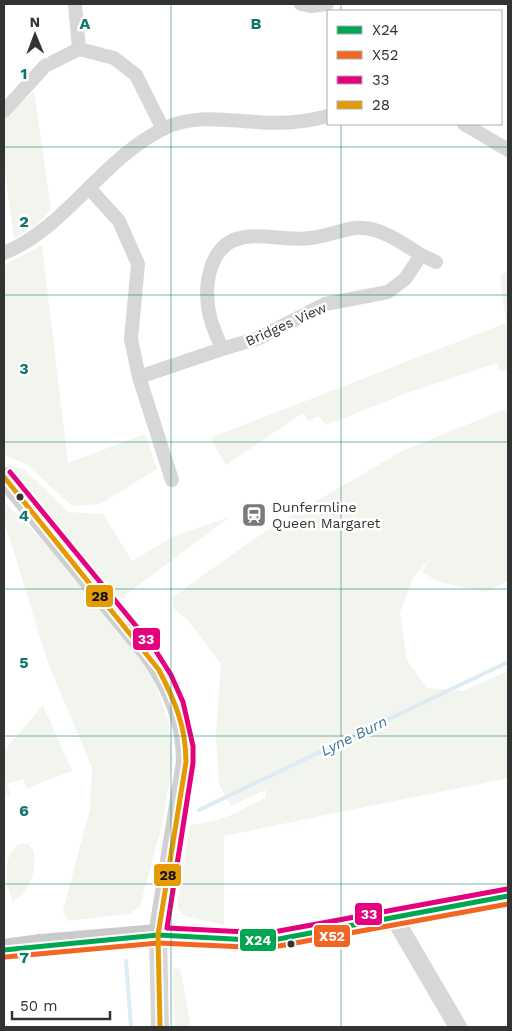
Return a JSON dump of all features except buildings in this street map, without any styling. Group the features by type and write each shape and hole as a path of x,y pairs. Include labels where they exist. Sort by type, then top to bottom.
{"main road":[{"path":"4,477 148,653 177,705 186,742 186,762 158,935"},
{"path":"4,950 158,935 268,941 508,896"}],"street":[{"path":"75,4 79,50"},
{"path":"301,4 311,6 327,4"},
{"path":"4,112 45,66 79,50 114,58 136,74 163,129"},
{"path":"4,254 42,232 130,151 163,129 204,118 256,122 292,122 327,116"},
{"path":"466,125 508,150"},
{"path":"89,188 119,221 130,242 138,264 131,339 139,377 172,480"},
{"path":"222,350 210,317 208,284 211,267 218,252 228,242 245,237 310,238 356,228 378,230 436,262"},
{"name":"Bridges View","path":"139,377 259,338 325,304 388,292 405,279 421,255"},
{"path":"394,916 458,1027"},
{"path":"158,935 160,1027"}],"shaded area":[{"path":"34,91 51,210 36,225 14,239 4,165 4,119"},
{"path":"42,245 68,463 145,434 157,469 100,504 72,506 26,464 4,455 4,265"},
{"path":"508,269 508,368 501,372 497,363 404,394 326,425 318,416 309,421 303,413 226,465 210,438 506,323 500,277"},
{"path":"508,408 508,581 486,592 439,582 422,572 430,558 413,578 400,613 407,660 427,688 463,691 508,671 508,778 224,836 224,925 185,916 178,909 178,899 190,825 221,819 238,812 266,797 266,790 231,806 219,784 216,735 221,664 188,620 174,609 172,597 270,528 404,450"},
{"path":"7,464 25,470 68,512 103,514 132,561 174,536 230,517 120,599"},
{"path":"4,502 45,543 136,653 155,683 168,720 173,759 162,825 140,906 129,914 68,921 63,911 90,809 92,767 48,663 4,520"},
{"path":"43,705 72,771 28,789 23,779 7,784 10,794 4,796 4,751"},
{"path":"19,844 28,844 34,851 34,867 28,885 13,902 6,871 9,856"},
{"path":"180,968 191,1027 175,1027 173,969"}],"waterway":[{"name":"Lyne Burn","path":"199,810 508,662"},
{"name":"Lyne Burn","path":"126,961 131,1027"}],"transit line":[{"name":"33","path":"10,472 154,648 171,675 183,702 193,746 193,763 167,928 268,933 507,889"},
{"name":"28","path":"4,477 159,670 175,704 182,726 186,762 158,935 160,1027"},
{"name":"X24","path":"4,950 158,935 268,941 508,896"},
{"name":"X52","path":"5,957 158,943 268,948 508,904"}],"place":[{"name":"Dunfermline Queen Margaret","path":"254,515"}]}
